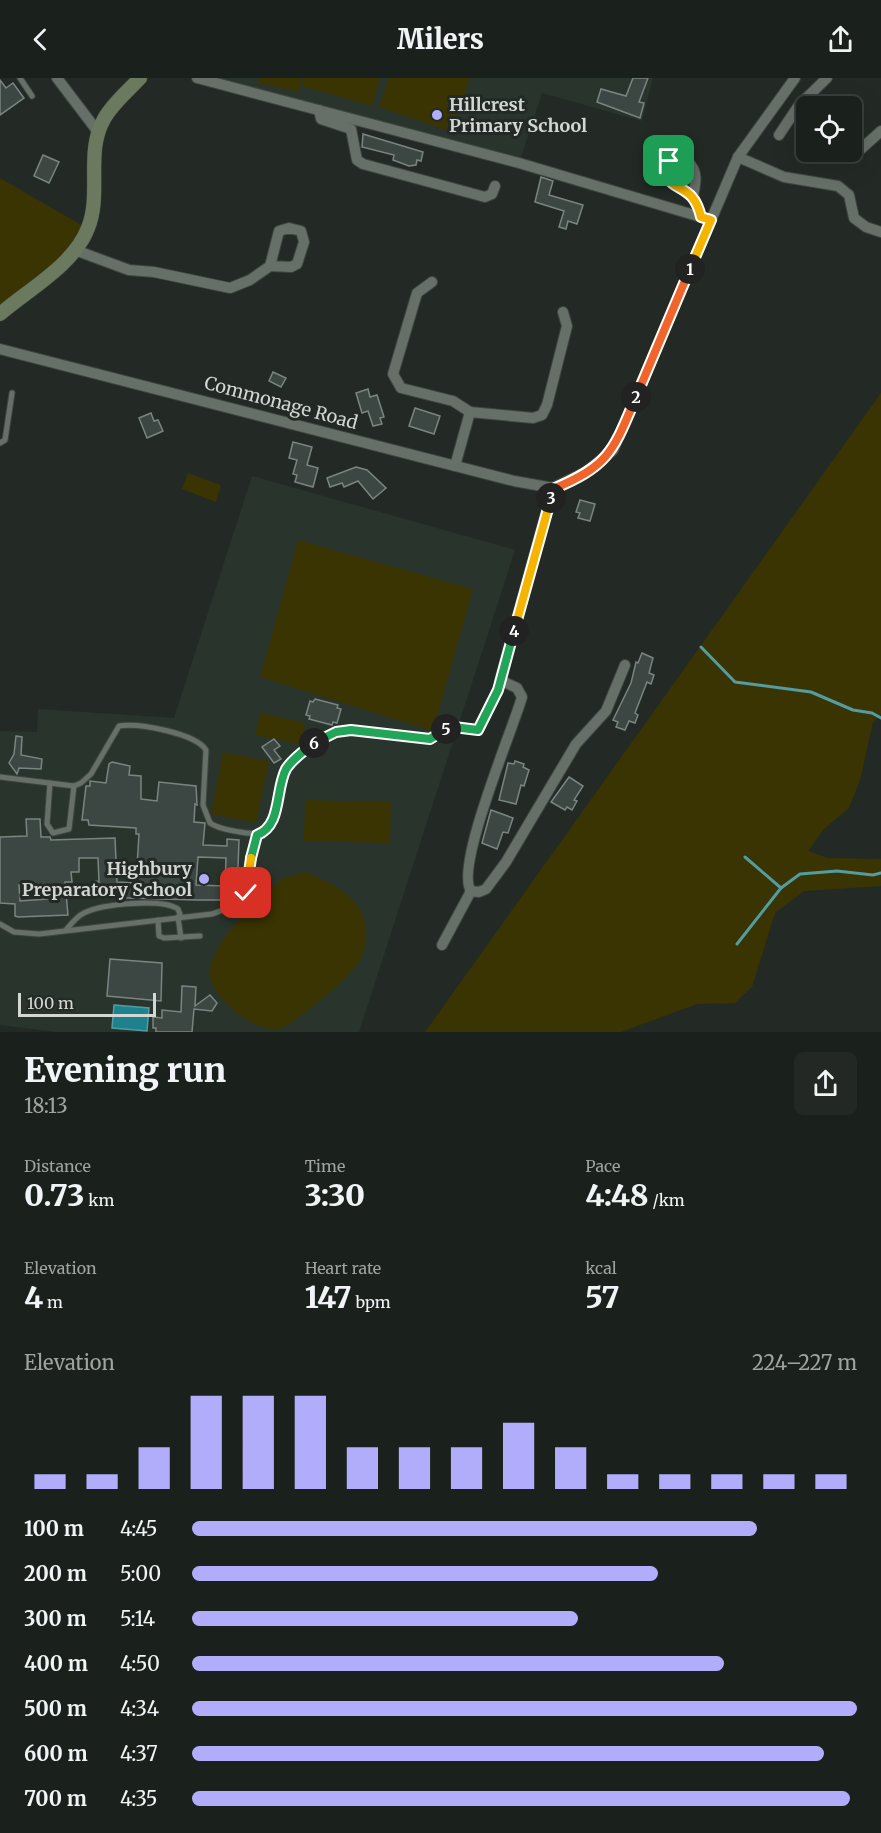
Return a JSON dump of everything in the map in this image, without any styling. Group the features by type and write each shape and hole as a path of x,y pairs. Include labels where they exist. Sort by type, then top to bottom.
{"street":[{"path":"57,78 98,132"},
{"path":"0,314 75,250 91,218 98,132 110,111 140,78"},
{"path":"197,78 519,163 706,219"},
{"path":"442,945 471,891 467,879 482,813 522,698 518,688 500,680 553,489 586,472 612,450 706,219 738,157 795,78"},
{"path":"779,135 799,105 827,78"},
{"path":"319,110 321,119 351,129 357,160 363,164 485,197 492,194 495,186"},
{"path":"862,148 881,131"},
{"path":"738,157 784,177 838,186 849,195 854,218 866,227 881,232"},
{"path":"693,195 706,219"},
{"path":"75,250 129,270 154,272 230,288 250,280 270,266"},
{"path":"432,282 417,293 396,359 393,377 401,388 453,401 470,412 533,418 542,415 547,405 567,326 563,312"},
{"name":"Commonage Road","path":"0,349 454,466 553,489"},
{"path":"454,466 470,412"},
{"path":"471,891 478,892 486,889 506,862 576,744 606,711 625,664"}],"lane":[{"path":"20,78 32,96"},
{"path":"0,443 5,440 12,393"},
{"path":"0,777 74,786 88,778 119,726 177,734 195,739 206,750 203,805 210,823 257,835 266,831 273,824 277,794 287,768 295,758 318,740 336,732 351,730 419,740 430,739 454,727 476,731 500,680"},
{"path":"50,783 47,824 53,833 69,829 74,786"},
{"path":"0,924 6,929 23,934 212,914 229,909 243,898 257,835"},
{"path":"66,930 82,914 112,906 168,904 178,909 181,938"},
{"path":"158,920 161,938 200,936"}],"shaded area":[{"name":"Hillcrest Primary School","path":"197,78 653,78 642,121 542,93 519,163"},
{"path":"259,78 302,78 299,92 258,83"},
{"path":"304,78 380,78 372,106 302,86"},
{"path":"389,78 470,78 452,132 379,107"},
{"path":"0,178 88,229 82,240 0,314"},
{"path":"881,393 881,714 873,722 860,780 849,808 824,829 808,851 828,858 881,859 881,886 804,891 775,913 752,987 735,1003 697,1004 621,1032 425,1032"},
{"path":"188,473 221,485 216,502 182,489"},
{"name":"Highbury Preparatory School","path":"252,476 515,550 359,1032 57,1032 0,1025 0,731 37,732 38,709 174,718"},
{"path":"298,540 473,589 433,731 260,677"},
{"path":"260,713 302,722 305,725 302,741 298,744 255,735"},
{"path":"223,752 269,761 256,823 211,814"},
{"path":"305,800 391,802 390,843 304,841"},
{"path":"304,872 338,888 356,903 365,924 364,948 356,966 343,980 297,1019 282,1028 267,1028 235,1012 218,994 212,984 211,964 216,951 235,924 258,899 281,880"}],"water":[{"path":"114,1005 149,1008 147,1031 112,1028"}],"building":[{"path":"633,78 648,78 639,102 644,103 640,118 597,102 601,89 626,96"},
{"path":"0,80 6,88 13,83 24,98 0,115"},
{"path":"363,134 423,152 421,161 417,160 416,165 409,166 393,160 394,155 362,147"},
{"path":"43,155 59,162 49,183 34,176"},
{"path":"541,177 553,181 549,195 583,205 577,224 568,221 566,229 559,227 564,211 535,202"},
{"path":"273,372 286,378 281,387 269,381"},
{"path":"368,389 370,397 377,395 384,417 380,418 382,424 373,426 368,411 362,413 356,393"},
{"path":"415,408 440,416 434,434 409,426"},
{"path":"151,413 154,421 158,420 163,431 147,438 139,418"},
{"path":"293,442 312,447 307,465 318,468 313,487 295,482 297,475 293,474 297,460 289,458"},
{"path":"356,467 367,470 386,488 373,499 358,481 344,487 342,483 330,487 327,478"},
{"path":"580,500 595,504 590,521 578,518 580,513 576,512"},
{"path":"642,653 653,658 649,673 654,675 651,684 647,682 635,713 638,715 635,723 629,721 625,730 616,727 618,722 613,720 631,683 636,662 638,663"},
{"path":"315,699 338,705 337,708 341,709 337,723 333,722 332,725 309,719 310,716 306,715 310,701 313,702"},
{"path":"16,736 22,737 21,755 42,759 41,769 19,768 17,774 9,763 14,754"},
{"path":"274,739 280,746 274,750 281,759 274,763 262,747"},
{"path":"515,761 524,764 523,767 529,770 524,786 521,785 516,804 499,800 508,763 514,764"},
{"path":"112,762 130,766 129,775 141,776 141,799 157,801 159,782 196,786 197,805 195,804 194,822 205,823 203,845 227,846 227,839 239,840 237,895 225,895 225,900 95,897 96,881 99,882 98,858 79,858 79,872 71,872 72,882 65,882 68,915 18,917 15,916 15,904 0,903 0,837 27,836 26,819 40,819 41,837 50,837 51,840 115,838 117,882 136,883 139,834 136,834 136,828 89,825 88,820 82,820 86,786 90,786 90,781 106,783 109,764","holes":["198,857 226,858 225,886 196,885","47,884 47,899 20,901 19,885"]},
{"path":"569,777 583,786 574,800 577,801 572,810 567,807 565,810 551,802"},
{"path":"491,810 513,818 508,833 503,832 497,849 482,843"},
{"path":"110,959 162,963 161,1001 107,996"},
{"path":"182,986 196,987 195,1006 210,995 217,1003 212,1011 194,1009 192,1032 156,1032 156,1028 153,1028 153,1017 162,1018 162,1010 181,1012"}],"waterway":[{"path":"701,647 735,682 811,692 853,710 872,713 881,718"},
{"path":"745,857 781,888"},
{"path":"737,944 781,888 800,874 837,871 873,875 881,873"}],"place":[{"name":"Hillcrest Primary School","path":"437,115"},
{"name":"Highbury Preparatory School","path":"204,879"}],"route":[{"path":"246,893 250,860 257,835 266,831 273,824 277,794 287,768 295,758 318,740 336,732 365,730 419,740 434,738 449,728 474,731 480,727 498,690 553,489 586,472 608,456 612,450 711,220 701,217 693,195 677,187 666,177 663,170 664,165 669,161"}]}
